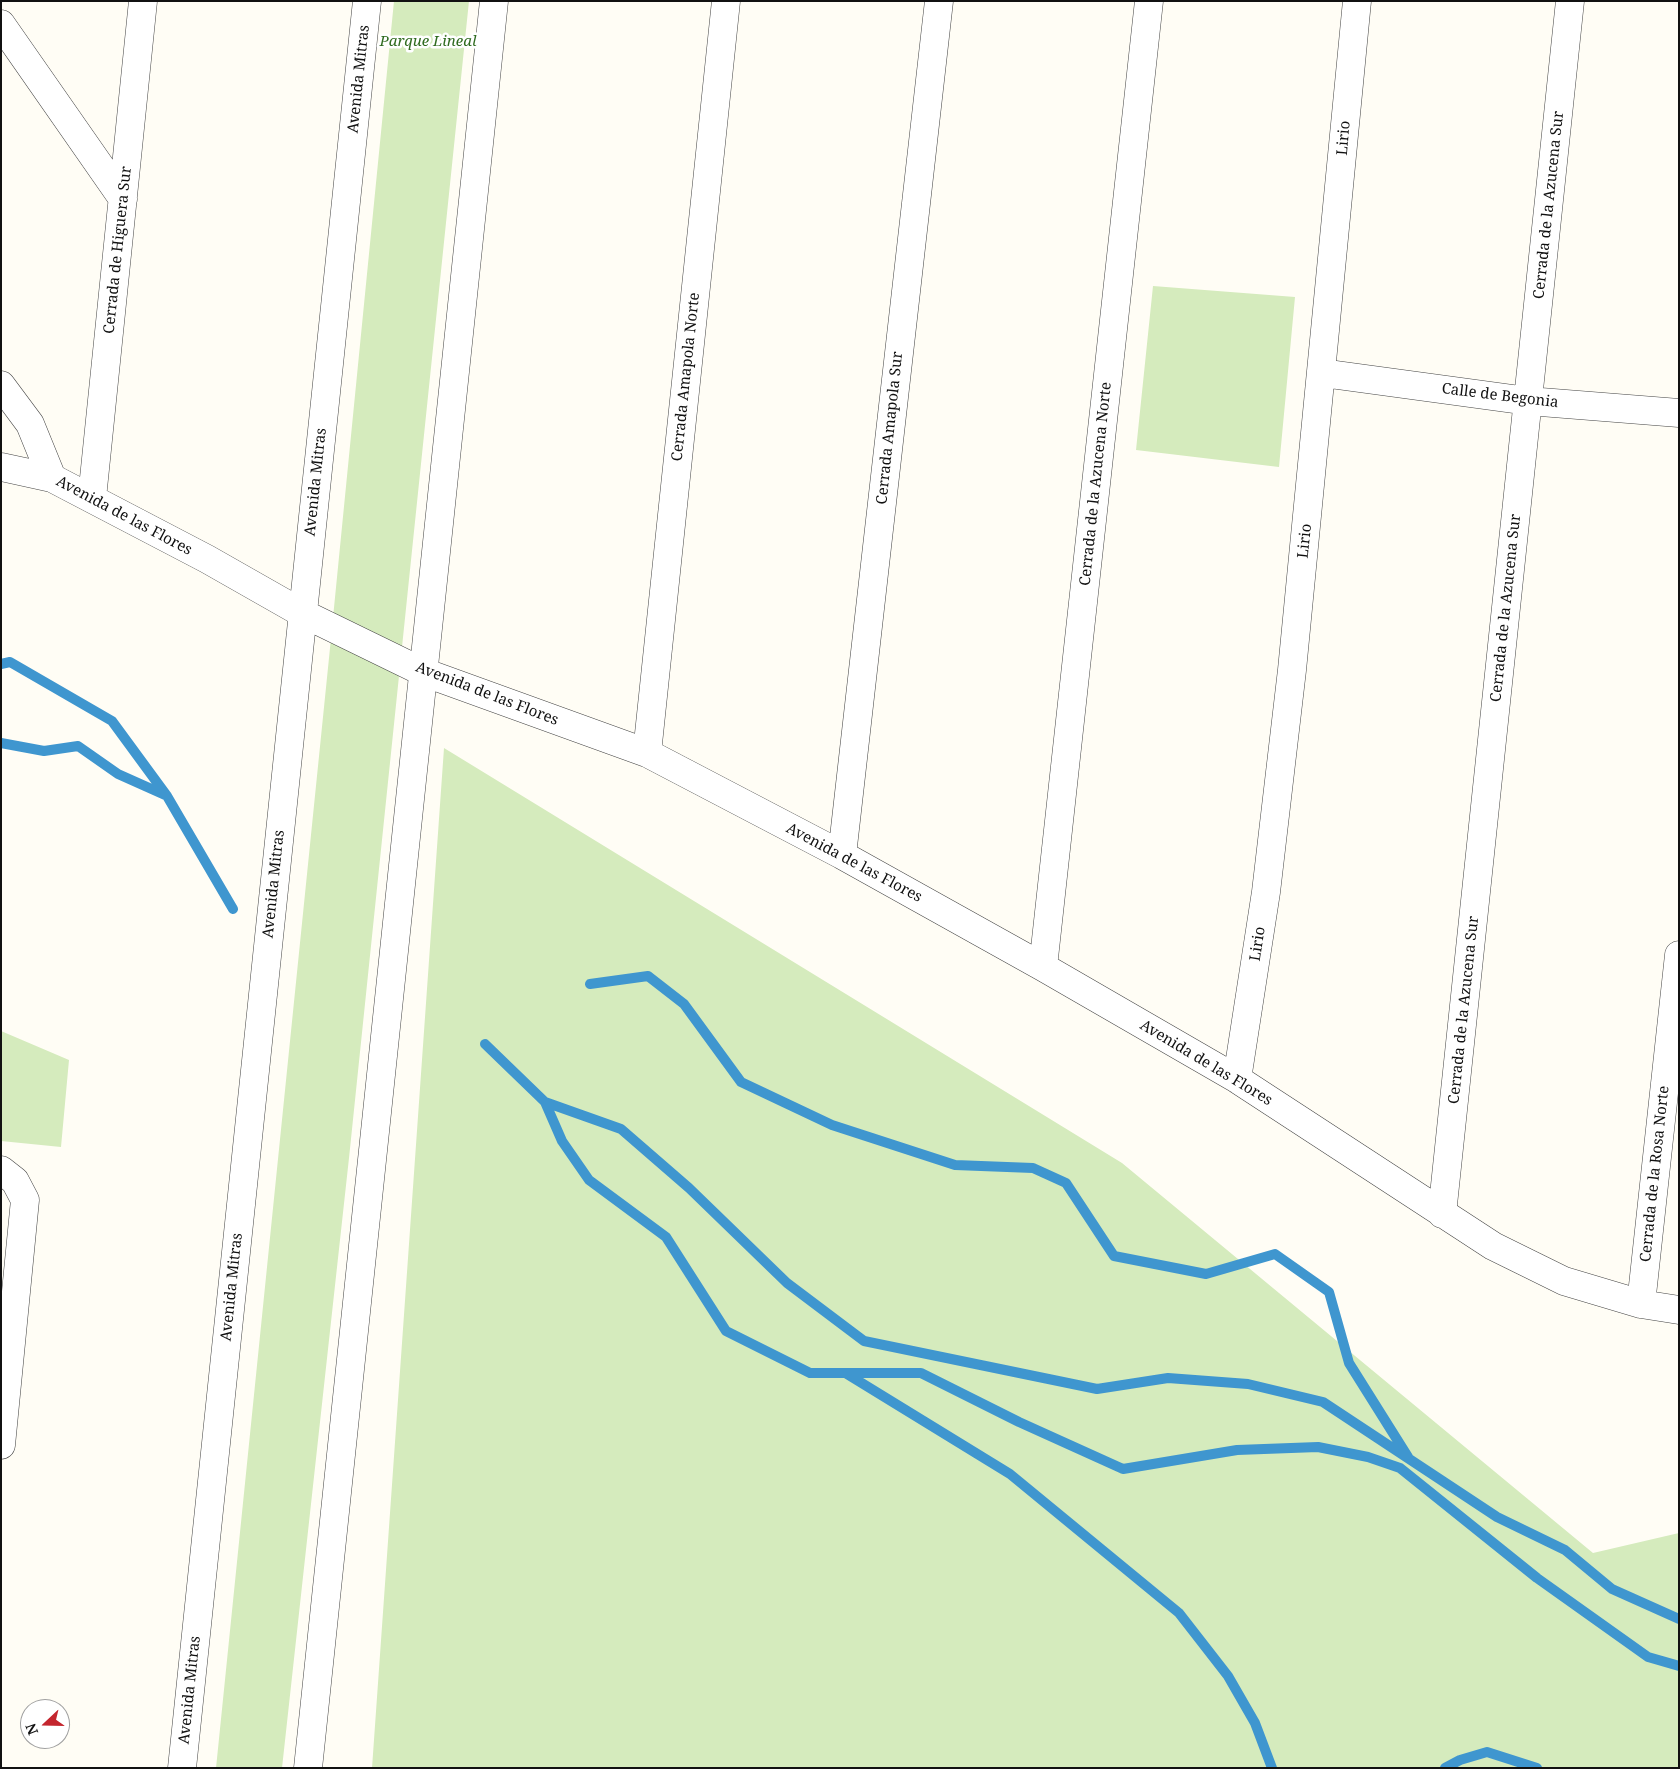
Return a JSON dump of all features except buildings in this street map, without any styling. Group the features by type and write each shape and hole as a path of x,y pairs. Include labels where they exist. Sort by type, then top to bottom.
{"street":[{"name":"Cerrada de Higuera Sur","path":"92,498 143,1"},
{"name":"Avenida Mitras","path":"182,1768 367,1"},
{"path":"308,1768 494,1"},
{"name":"Cerrada Amapola Norte","path":"647,753 726,1"},
{"name":"Cerrada Amapola Sur","path":"842,855 939,1"},
{"name":"Cerrada de la Azucena Norte","path":"1043,967 1149,1"},
{"name":"Lirio","path":"1237,1080 1266,892 1292,670 1357,1"},
{"name":"Cerrada de la Azucena Sur","path":"1442,1214 1570,1"},
{"path":"1,24 123,199"},
{"name":"Calle de Begonia","path":"1322,373 1528,400 1679,413"},
{"path":"1,384 30,424 52,478"},
{"name":"Avenida de las Flores","path":"1,467 52,478 207,559 302,613 423,672 647,753 842,855 1043,967 1237,1080 1493,1246 1564,1281 1641,1304 1679,1310"},
{"name":"Cerrada de la Rosa Norte","path":"1641,1304 1679,955"},
{"path":"1,1445 25,1200 8,1175"}],"green space":[{"name":"Parque Lineal","path":"394,1 469,1 349,1158 282,1768 216,1768 329,658"},
{"path":"1153,286 1295,297 1279,467 1136,450"},
{"path":"444,748 1122,1163 1593,1553 1679,1533 1679,1768 372,1768"},
{"path":"1,1031 69,1060 61,1147 1,1141"}],"waterway":[{"path":"1,664 10,662 112,721 167,796 233,909"},
{"path":"1,743 44,751 78,746 118,774 165,795"},
{"path":"590,984 648,976 684,1004 741,1082 832,1125 955,1165 1033,1168 1066,1183 1114,1256 1206,1274 1275,1254 1329,1292 1349,1363 1408,1457"},
{"path":"485,1044 545,1102 562,1141 589,1180 666,1237 726,1331 810,1373 921,1373 1019,1422 1123,1469 1237,1450 1318,1447 1368,1457 1400,1468 1537,1578 1648,1657 1679,1666"},
{"path":"545,1102 621,1129 689,1188 787,1283 864,1341 1097,1389 1168,1378 1248,1384 1323,1402 1497,1517 1565,1550 1612,1589 1679,1619"},
{"path":"847,1374 1010,1474 1179,1613 1228,1676 1255,1723 1272,1768"},
{"path":"1445,1768 1460,1760 1487,1752 1537,1768"}]}
